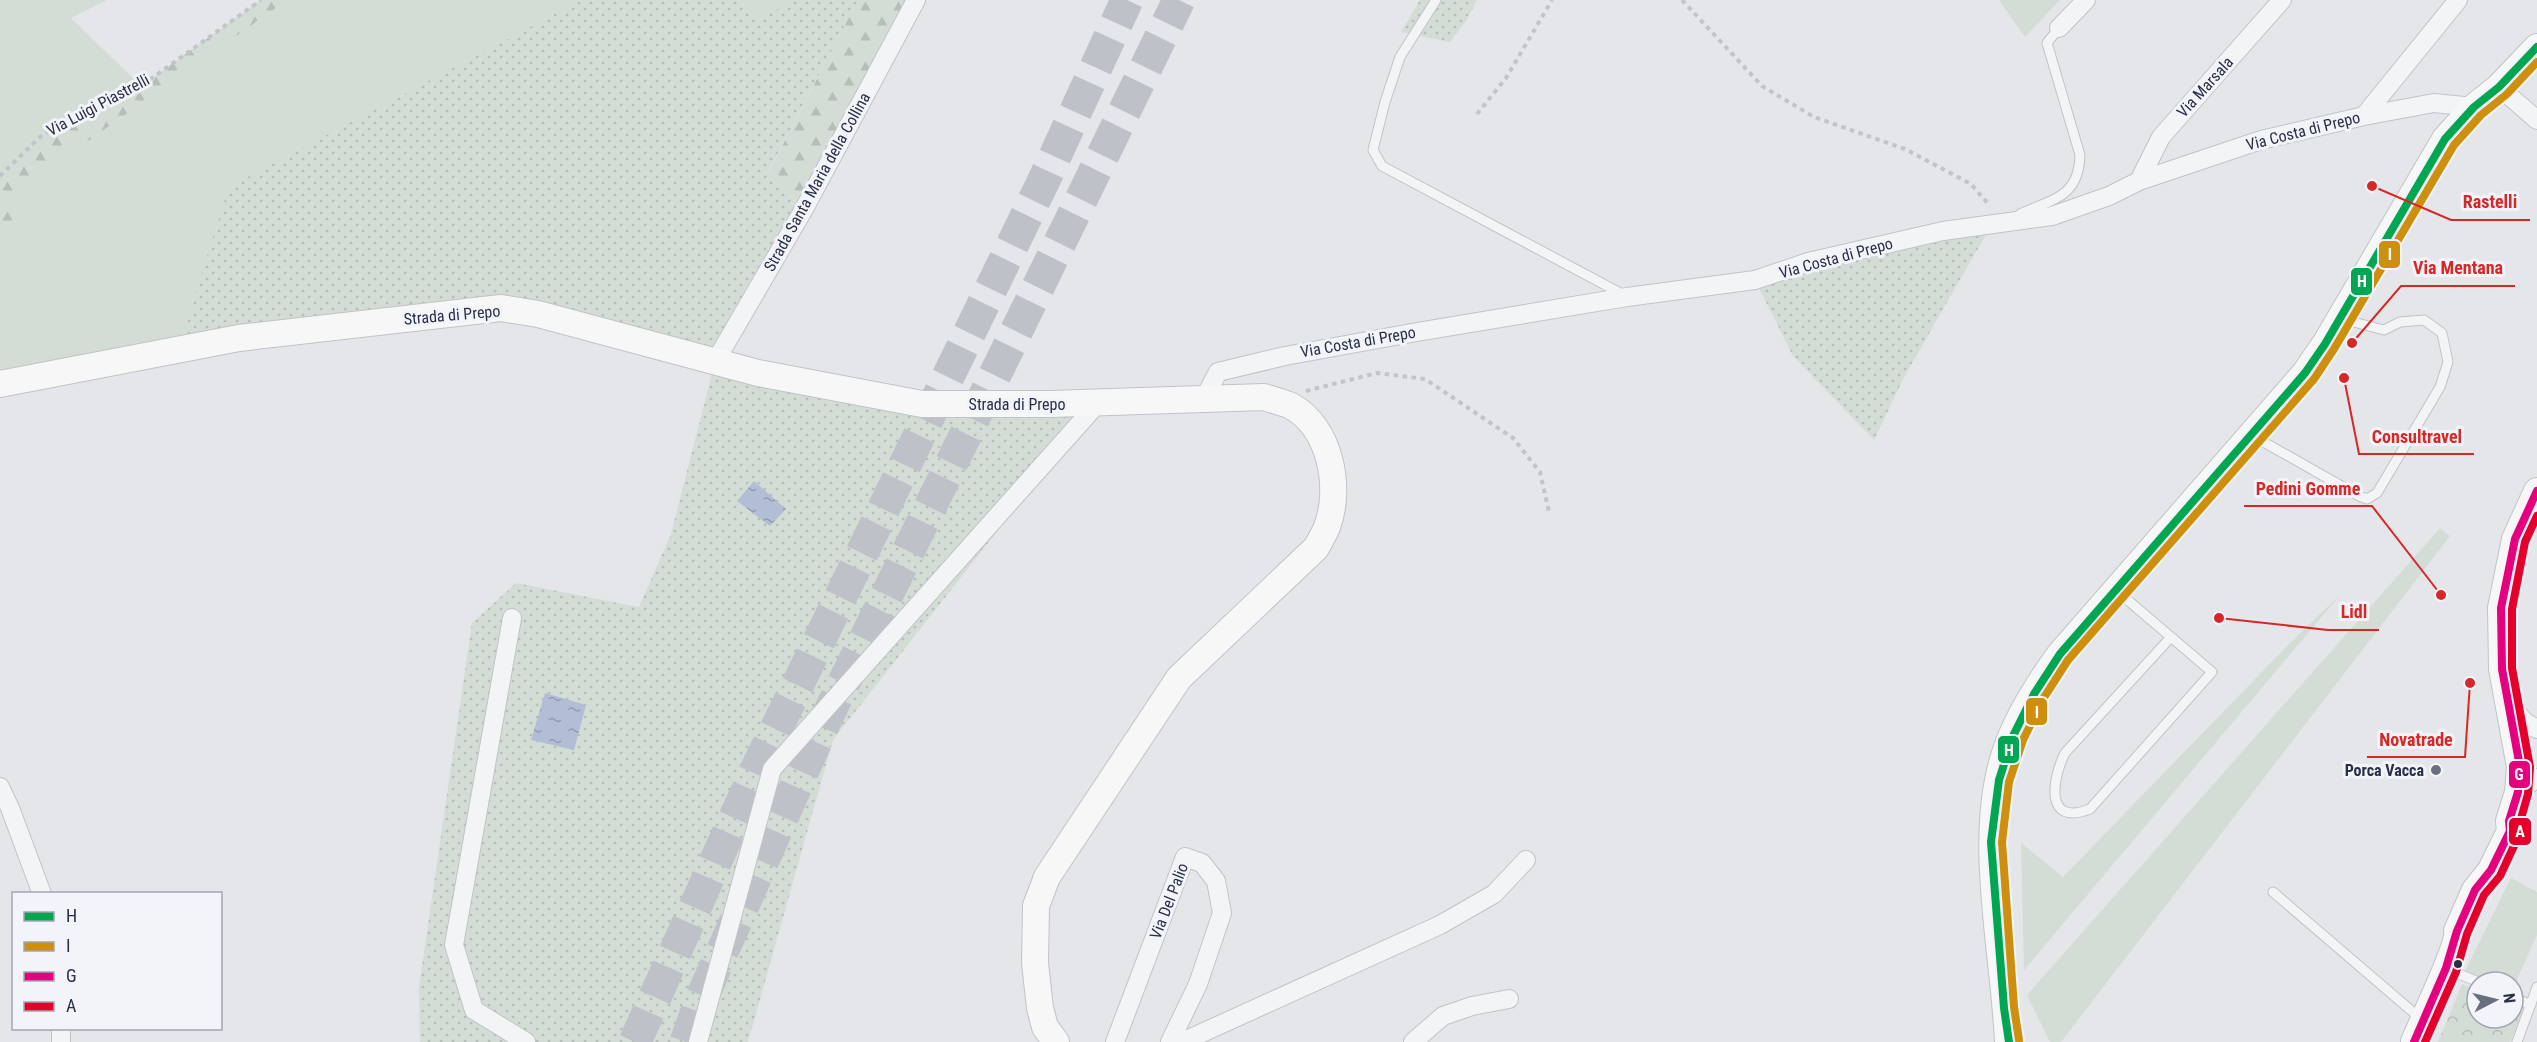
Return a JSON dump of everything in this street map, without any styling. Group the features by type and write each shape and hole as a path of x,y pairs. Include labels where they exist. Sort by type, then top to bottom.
{"street":[{"name":"Strada Santa Maria della Collina","path":"715,362 804,209 916,0"},
{"path":"2059,28 2086,0"},
{"name":"Via Marsala","path":"2139,181 2161,137 2282,0"},
{"path":"2364,116 2458,0"},
{"path":"2008,1041 1992,829 1996,791 2006,751 2038,685 2060,654 2305,373 2445,139 2474,107 2499,87 2537,47"},
{"path":"2499,87 2537,120"},
{"name":"Via Costa di Prepo","path":"1204,399 1218,372 1285,356 1628,297 1755,280 1808,262 1943,231 2052,216 2109,196 2139,181 2261,140 2364,116 2434,104 2474,107"},
{"name":"Strada di Prepo","path":"0,384 239,338 501,308 538,314 758,373 922,404 1098,403 1264,397 1291,406 1313,424 1329,455 1333,492 1328,526 1316,548 1179,678 1047,877 1036,906 1035,963 1040,1008 1045,1027 1056,1042"},
{"path":"698,1042 772,769 1098,403"},
{"path":"2419,1031 2446,968 2458,937 2457,931 2470,900 2483,880 2485,863 2503,825 2509,821 2528,785 2520,767 2502,669 2501,608 2515,539 2537,491"},
{"path":"512,618 454,945 474,1010 526,1042"},
{"path":"2508,704 2525,722 2537,729"},
{"path":"0,788 41,892"},
{"name":"Via Del Palio","path":"1115,1042 1185,856 1202,863 1216,881 1222,913 1198,984 1170,1042"},
{"path":"1182,1042 1440,925 1494,894 1527,860"},
{"path":"1413,1042 1443,1016 1472,1006 1509,999"}],"lane":[{"path":"1436,0 1400,57 1385,102 1373,150 1382,166 1628,297"},
{"path":"1997,224 2068,192 2080,172 2080,155 2047,44 2059,28"},
{"path":"2251,435 2359,496 2367,499 2377,493 2440,387 2448,363 2446,347 2442,333 2424,320 2400,322 2384,330 2340,318"},
{"path":"2115,590 2212,672 2090,809 2077,814 2066,812 2054,796 2058,767 2065,753 2170,637"},
{"path":"2273,892 2419,1031"},
{"path":"2446,968 2465,976"},
{"path":"2517,1042 2537,987"},
{"path":"2525,1003 2530,1005"}],"path":[{"name":"Via Luigi Piastrelli","path":"0,176 42,135 141,86 261,0"},
{"path":"1477,114 1506,78 1552,0"},
{"path":"1682,0 1762,86 1814,117 1905,149 1971,184 1990,205 1997,224"},
{"path":"1291,406 1305,391 1377,373 1425,379 1513,438 1540,472 1549,512"}],"green space":[{"path":"0,0 107,0 71,18 141,86 42,135 0,176"},
{"path":"261,0 287,0 30,182 0,246 0,176 42,135 141,86"},
{"path":"287,0 581,0 230,187 177,350 0,384 0,246 30,182"},
{"path":"581,0 738,0 761,19 793,0 858,0 768,172 804,209 715,362 538,314 177,350 229,187"},
{"path":"738,0 793,0 761,20"},
{"path":"858,0 916,0 804,209 768,173"},
{"path":"1420,0 1477,0 1466,21 1450,42 1401,32"},
{"path":"1999,0 2060,0 2025,37"},
{"path":"1992,224 1903,379 1874,440 1793,356 1755,280"},
{"path":"715,362 922,404 1098,403 833,740 748,1042 420,1042 419,987 472,623 516,583 639,607 671,534"},
{"path":"2440,528 2450,536 2061,1042 2050,1042 2027,995"},
{"path":"2341,594 2024,970 2021,843 2063,877 2290,643"},
{"path":"2511,878 2537,892 2537,935 2521,970 2465,970"},
{"path":"2462,984 2465,985 2465,1030 2515,1030 2510,1042 2438,1042"}],"water":[{"path":"754,481 786,509 770,526 737,501"},
{"path":"545,693 586,705 574,750 531,740"}],"tunnel":[{"path":"635,1042 759,764 1044,180 1127,0"},
{"path":"686,1042 702,997 825,721 1179,0"}],"transit line":[{"name":"H","path":"2009,1042 2004,1008 1991,842 1999,780 2013,736 2034,694 2060,654 2305,373 2325,344 2445,139 2474,107 2499,87 2537,47"},
{"name":"I","path":"2019,1040 2014,1007 2002,842 2009,782 2023,740 2043,699 2068,660 2314,379 2454,145 2481,115 2507,94 2537,62"},
{"name":"G","path":"2414,1042 2446,968 2457,931 2475,890 2491,870 2510,831 2509,821 2518,792 2520,767 2502,669 2501,608 2515,539 2537,491"},
{"name":"A","path":"2425,1042 2456,972 2467,934 2484,895 2500,876 2520,833 2520,822 2528,794 2530,767 2512,668 2512,609 2525,542 2537,516"}],"place":[{"name":"Rastelli","path":"2372,186"},
{"name":"Via Mentana","path":"2352,343"},
{"name":"Consultravel","path":"2344,378"},
{"name":"Pedini Gomme","path":"2441,595"},
{"name":"Lidl","path":"2219,618"},
{"name":"Novatrade","path":"2470,683"},
{"name":"Porca Vacca","path":"2436,770"}]}
